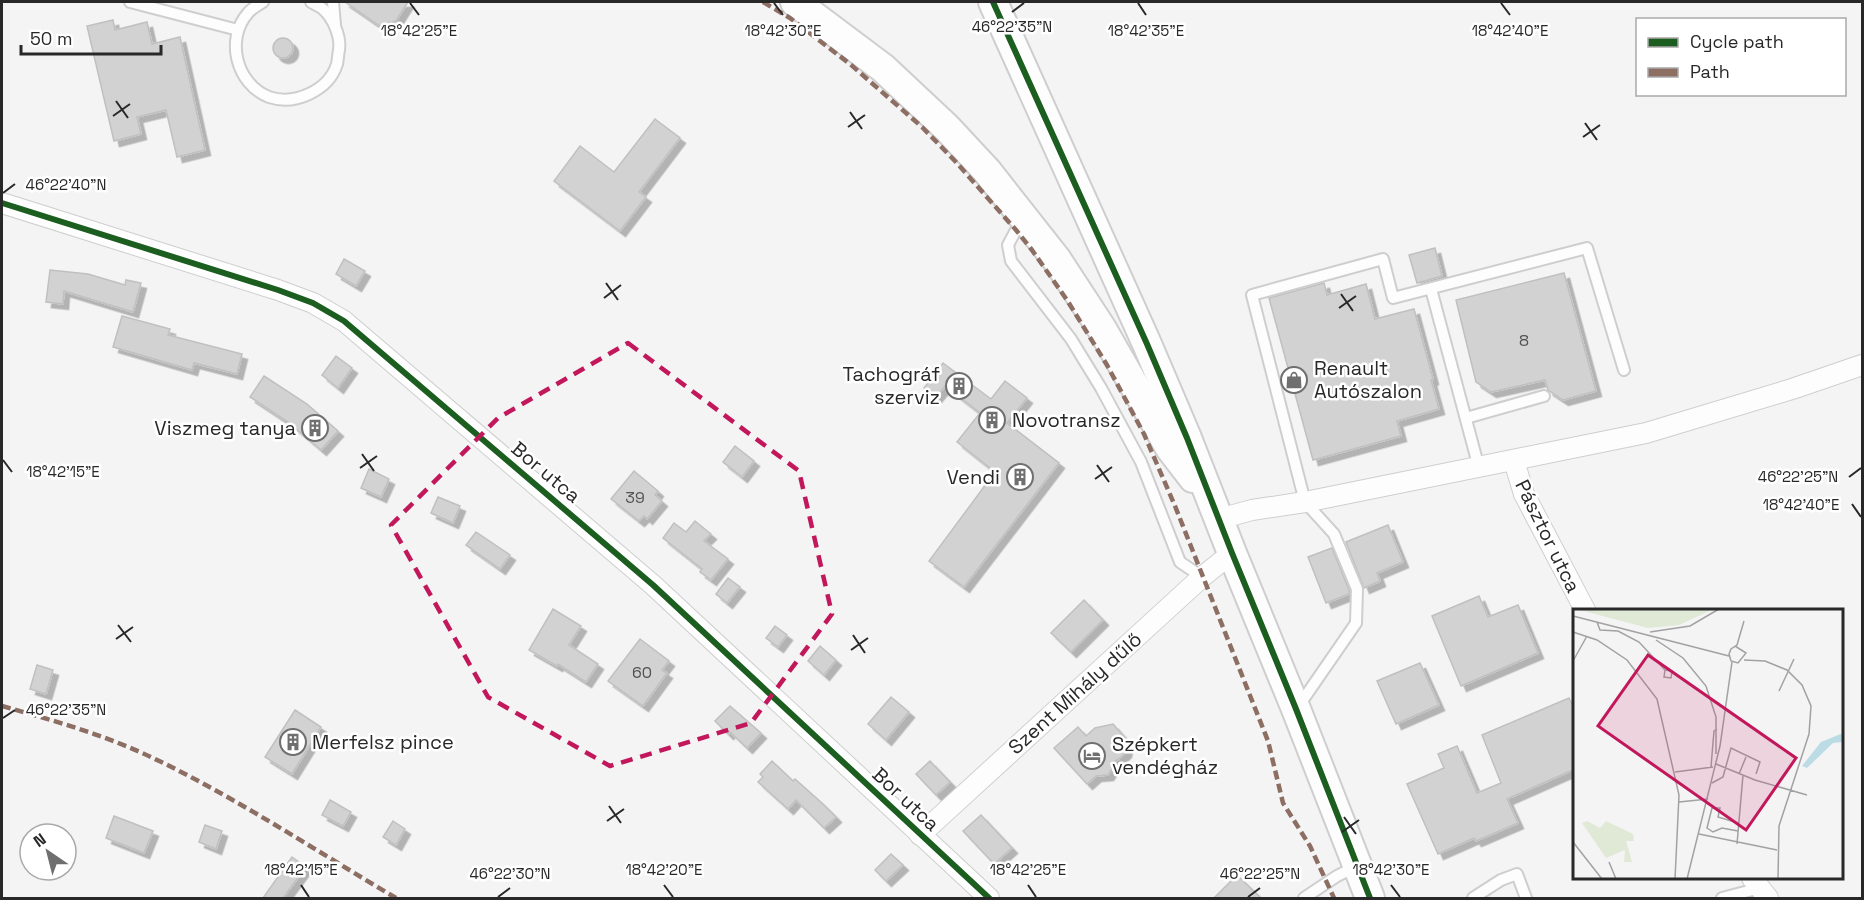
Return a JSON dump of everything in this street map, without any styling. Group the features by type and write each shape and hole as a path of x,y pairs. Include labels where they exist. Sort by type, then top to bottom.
{"street":[{"path":"795,2 883,68 931,113 987,171 1057,260 1102,329 1170,448 1216,511"},
{"path":"993,2 1147,344 1296,709 1370,898"},
{"name":"Bor utca","path":"2,203 278,290 313,303 344,321 653,585 989,898"},
{"path":"1216,511 1252,510 1305,502 1646,433 1863,365"},
{"name":"Pásztor utca","path":"1514,460 1524,494 1584,609"},
{"name":"Szent Mihály dűlő","path":"920,835 1202,577 1232,553"}],"lane":[{"path":"130,2 238,30"},
{"path":"263,2 248,12 238,30 235,50 240,70 252,87 270,97 290,100 310,95 326,82 337,65 339,45 333,2"},
{"path":"311,2 322,8 335,25"},
{"path":"1025,218 1008,245 1011,261 1071,339 1101,388 1141,462 1180,562 1202,577"},
{"path":"1296,709 1356,623 1357,589 1334,534 1305,502 1252,295 1383,259 1393,298 1587,248 1624,370"},
{"path":"1431,289 1479,468"},
{"path":"1466,418 1544,396"},
{"path":"1304,898 1357,866"},
{"path":"1473,898 1502,880 1517,874 1526,898"},
{"path":"1722,898 1760,888"}],"highlighted area":[{"path":"628,343 799,471 832,614 751,723 610,766 488,697 391,525 498,418"}],"building":[{"path":"345,2 408,2 396,21 380,26"},
{"path":"113,20 115,30 147,22 152,44 180,37 205,150 177,157 166,110 137,117 141,134 114,141 87,26"},
{"path":"283,38 290,41 293,48 290,55 283,58 276,55 273,48 276,41"},
{"path":"655,119 680,138 639,192 646,197 620,231 554,181 580,146 614,172"},
{"path":"1435,248 1442,276 1417,283 1409,255"},
{"path":"344,259 365,271 356,286 336,274"},
{"path":"50,270 88,274 125,285 126,280 141,283 133,312 64,291 63,304 46,302"},
{"path":"1564,273 1596,391 1563,400 1548,390 1545,380 1491,392 1476,382 1456,300"},
{"path":"1324,283 1327,295 1366,284 1375,319 1414,309 1439,409 1397,421 1401,436 1313,460 1269,298"},
{"path":"122,316 170,329 168,335 242,354 237,374 194,363 192,370 113,347"},
{"path":"336,356 352,368 338,388 322,375"},
{"path":"943,363 991,399 1005,381 1027,398 1007,423 1059,463 964,587 929,561 995,472 957,442 980,413 945,386 936,397 924,388"},
{"path":"264,376 307,404 338,431 321,450 288,422 250,397"},
{"path":"735,446 754,461 742,477 723,462"},
{"path":"369,469 389,479 381,497 361,488"},
{"path":"634,471 658,491 655,495 662,501 647,519 644,516 639,521 611,499"},
{"path":"438,497 460,506 453,523 431,513"},
{"path":"695,521 711,534 704,541 728,559 711,580 700,572 702,569 663,538 674,523 686,532"},
{"path":"1388,525 1403,562 1377,573 1380,581 1364,588 1346,542"},
{"path":"476,532 510,555 500,569 466,545"},
{"path":"1332,548 1349,594 1326,603 1308,557"},
{"path":"728,578 740,587 727,603 716,594"},
{"path":"1479,596 1488,617 1518,605 1538,653 1461,686 1432,616"},
{"path":"1084,600 1103,620 1071,652 1051,633"},
{"path":"553,609 581,626 569,645 598,664 586,682 558,664 557,666 529,650"},
{"path":"775,626 787,635 778,647 766,638"},
{"path":"640,639 669,661 662,670 667,673 643,706 608,681"},
{"path":"820,646 836,660 824,675 808,661"},
{"path":"1420,663 1439,705 1396,724 1377,681"},
{"path":"37,665 53,670 46,694 30,689"},
{"path":"891,697 909,712 886,740 868,724"},
{"path":"1569,698 1573,707 1573,770 1507,799 1518,823 1476,841 1474,838 1438,854 1407,784 1444,768 1438,754 1457,746 1477,793 1501,783 1482,735"},
{"path":"730,706 761,733 747,748 715,721"},
{"name":"Merfelsz pince","path":"295,710 321,727 292,774 265,757"},
{"name":"Szépkert vendégház","path":"1113,724 1128,741 1126,752 1111,763 1112,769 1108,775 1096,776 1087,784 1054,748 1078,727 1086,736 1095,728"},
{"path":"772,761 836,817 824,828 796,800 788,809 758,782 763,777 760,774"},
{"path":"930,761 950,782 936,795 916,774"},
{"path":"330,800 351,812 343,826 322,815"},
{"path":"981,815 1012,848 994,864 963,831"},
{"path":"114,816 153,831 144,853 106,838"},
{"path":"393,821 405,829 396,845 383,837"},
{"path":"205,825 222,831 216,849 199,842"},
{"path":"891,854 903,865 886,881 875,870"},
{"path":"292,857 306,867 283,898 263,898"},
{"path":"1237,875 1261,898 1214,898"}],"marked path":[{"path":"763,2 790,18 850,64 922,127 1016,230 1067,300 1107,365 1144,434 1268,741 1283,803 1310,846 1334,898"},
{"path":"2,706 97,735 153,758 246,807 396,898"}],"cycle path":[{"path":"993,2 1187,438 1370,898"},
{"path":"2,203 278,290 313,303 344,321 653,585 989,898"}],"place":[{"name":"Renault Autószalon","path":"1294,380"},
{"name":"Tachográf szerviz","path":"959,386"},
{"name":"Novotransz","path":"992,420"},
{"name":"Viszmeg tanya","path":"315,428"},
{"name":"Vendi","path":"1020,477"},
{"name":"Merfelsz pince","path":"293,742"},
{"name":"Szépkert vendégház","path":"1092,756"}]}
